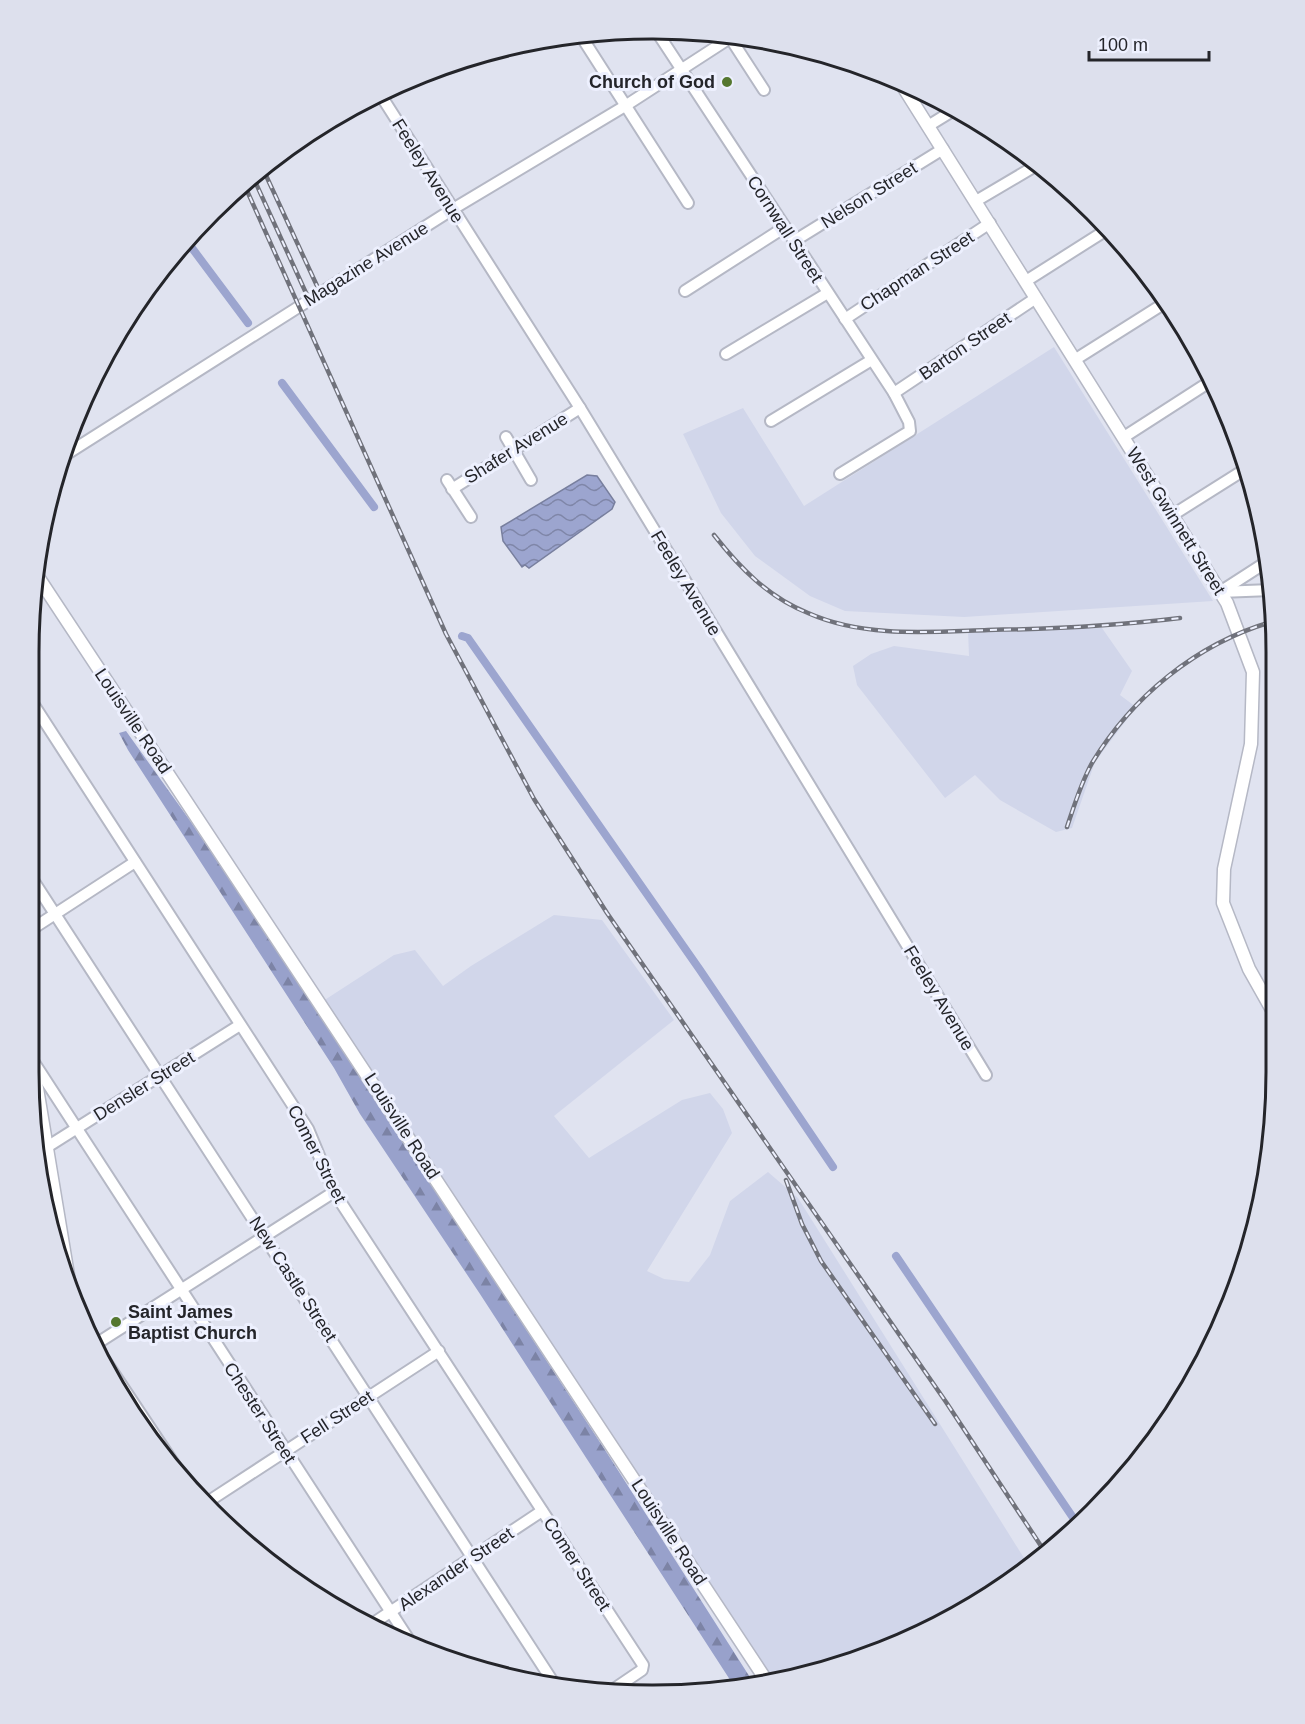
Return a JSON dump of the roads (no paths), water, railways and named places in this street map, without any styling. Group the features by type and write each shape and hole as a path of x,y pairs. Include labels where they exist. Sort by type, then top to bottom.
{"main road":[{"name":"West Gwinnett Street","path":"909,95 1227,603 1253,672 1251,744 1224,869 1223,903 1249,969 1266,999"},
{"name":"Louisville Road","path":"43,584 763,1675"},
{"path":"40,1099 48,1147 50,1187"}],"street":[{"name":"Cornwall Street","path":"661,39 785,227 826,294 845,319 870,361 894,393 909,423 910,431 840,474"},
{"path":"585,43 688,203"},
{"name":"Magazine Avenue","path":"74,450 453,209 625,106 722,43"},
{"path":"736,45 765,90"},
{"name":"Feeley Avenue","path":"384,101 580,408 986,1075"},
{"path":"928,126 947,114"},
{"name":"Nelson Street","path":"794,241 943,149"},
{"path":"976,201 1030,169"},
{"name":"Chapman Street","path":"845,319 990,223"},
{"path":"685,291 785,227"},
{"path":"1026,281 1100,234"},
{"path":"726,354 826,294"},
{"name":"Barton Street","path":"894,393 1036,298"},
{"path":"1076,359 1159,307"},
{"path":"771,421 870,361"},
{"path":"1124,437 1205,385"},
{"name":"Shafer Avenue","path":"471,517 450,484 513,450 580,408"},
{"path":"506,437 531,480"},
{"path":"1171,516 1239,473"},
{"path":"1220,592 1260,566"},
{"path":"1220,592 1263,590"},
{"name":"Comer Street","path":"39,713 308,1129 334,1192 643,1665 642,1670 621,1684"},
{"path":"39,924 135,862"},
{"name":"New Castle Street","path":"39,889 549,1676"},
{"name":"Densler Street","path":"48,1147 240,1025"},
{"name":"Chester Street","path":"39,1070 404,1632"},
{"path":"101,1341 334,1192"},
{"name":"Fell Street","path":"213,1499 439,1351"},
{"name":"Alexander Street","path":"378,1620 542,1511"}],"water":[{"path":"587,475 597,476 615,502 612,509 529,568 525,565 522,567 503,541 501,527"}],"waterway":[{"path":"192,247 248,323"},
{"path":"282,383 374,507"},
{"path":"462,636 468,638 700,970 833,1167"},
{"path":"896,1256 1073,1518"}],"railway":[{"path":"266,176 318,288"},
{"path":"256,184 306,293"},
{"path":"247,192 446,634 534,799 607,913 946,1402 1041,1546"},
{"path":"714,535 745,570 780,599 829,621 851,626 897,632 943,632 1084,627 1180,618"},
{"path":"1067,827 1092,763 1126,716 1146,695 1168,676 1217,644 1265,624"},
{"path":"786,1180 802,1224 821,1261 935,1424"}],"place":[{"name":"Church of God","path":"727,82"},
{"name":"Saint James Baptist Church","path":"116,1322"}]}
